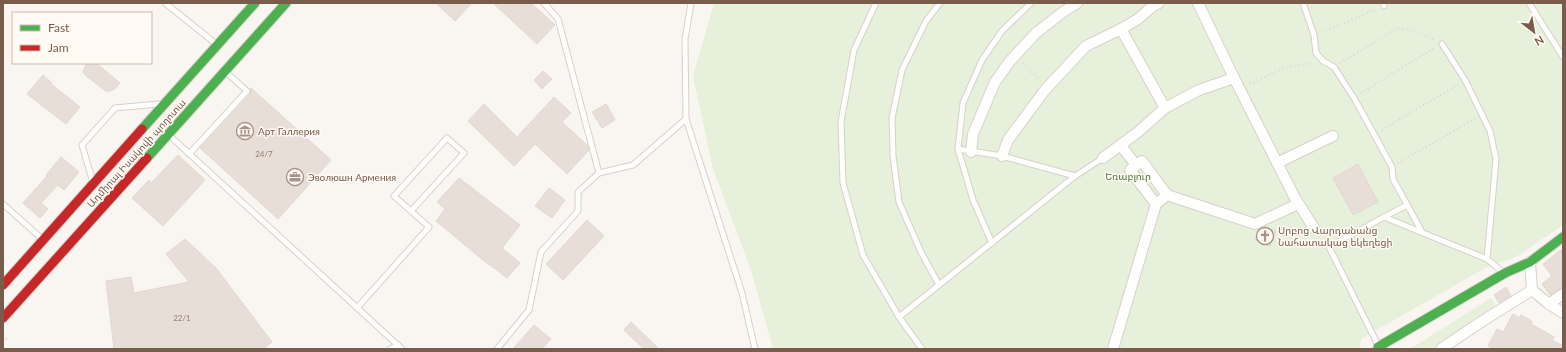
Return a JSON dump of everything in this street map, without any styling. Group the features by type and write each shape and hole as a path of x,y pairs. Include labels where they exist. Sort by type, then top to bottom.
{"main road":[{"name":"Ադմիրալ Իսակովի պողոտա","path":"3,284 255,3"},
{"name":"Ադմիրալ Իսակովի պողոտա","path":"3,318 286,3"},
{"path":"1378,348 1505,273 1530,262 1563,237"}],"street":[{"path":"971,152 973,134 995,82 1016,54 1036,33 1077,3"},
{"path":"1002,156 1008,140 1046,88 1086,46 1138,19 1153,6 1159,3"},
{"path":"1198,3 1239,89 1298,204 1314,228"},
{"path":"1121,29 1165,108"},
{"path":"1104,158 1121,146 1165,108 1199,90 1234,78"},
{"path":"1277,163 1333,136"},
{"path":"1121,146 1136,165"},
{"path":"1156,204 1130,170 1142,161 1167,195 1255,224 1298,204"},
{"path":"1113,349 1156,204 1167,195"},
{"path":"1530,262 1532,290 1548,304 1563,313"},
{"path":"1441,349 1532,290"},
{"path":"1548,304 1563,294"}],"lane":[{"path":"165,3 218,45"},
{"path":"544,3 558,19 599,173"},
{"path":"692,3 686,39 686,119 742,293 755,349"},
{"path":"876,3 854,50 841,122 843,184 863,255 899,317 922,349"},
{"path":"940,3 926,21 902,70 892,118 893,156 899,202 921,252 940,285"},
{"path":"992,243 972,200 958,149 963,103 982,60 1002,30 1031,3"},
{"path":"1303,3 1314,35 1316,53 1323,61 1334,67 1354,98 1392,167 1393,179 1422,232"},
{"path":"1529,3 1563,57"},
{"path":"1442,44 1465,80 1490,131 1496,159 1487,259"},
{"path":"189,154 247,91 225,71"},
{"path":"94,183 82,145 115,108 165,103"},
{"path":"497,349 529,310 541,252 578,211 578,192 599,173 633,164 686,119"},
{"path":"168,134 400,347"},
{"path":"357,308 429,228 394,196 447,138 464,153 411,211"},
{"path":"958,149 1002,156 1075,176"},
{"path":"899,317 1075,176 1104,158"},
{"path":"3,204 43,240"},
{"path":"1378,348 1330,247 1407,205"},
{"path":"1384,217 1487,259 1505,273"},
{"path":"390,349 400,347"}],"path":[{"path":"1314,35 1384,5"},
{"path":"1334,67 1398,28 1414,30 1442,44"},
{"path":"1354,98 1442,44"},
{"path":"1016,54 1046,88"},
{"path":"1239,89 1284,68 1323,61"},
{"path":"1374,134 1465,80"},
{"path":"1392,167 1482,114"},
{"path":"3,338 4,337 6,339 3,342"}],"green space":[{"name":"Եռաբլուր","path":"714,3 1563,3 1563,225 1516,257 1487,267 1361,339 1360,349 773,349 751,270 713,169 693,76"},
{"path":"1491,298 1496,306 1470,322 1435,349 1410,349"}],"building":[{"path":"436,3 472,3 455,21"},
{"path":"493,3 531,3 555,25 537,44"},
{"path":"86,64 97,64 120,83 115,89 107,92 85,75 83,71"},
{"path":"543,71 552,79 542,89 534,80"},
{"path":"43,75 52,83 51,84 80,107 66,124 27,94"},
{"path":"251,88 331,160 278,219 200,148 250,94"},
{"path":"554,97 571,113 562,122 588,146 589,150 567,174 535,144 514,166 468,121 484,104 517,137"},
{"path":"606,104 615,120 602,128 592,112"},
{"path":"178,155 205,180 163,226 132,198 149,180 151,183"},
{"path":"61,157 79,172 64,190 58,185 41,203 48,209 40,218 23,203 47,176 46,175"},
{"path":"1358,164 1378,202 1353,215 1333,178"},
{"path":"459,178 520,225 502,248 520,263 507,278 436,221 445,209 437,202"},
{"path":"549,188 565,200 552,218 535,206"},
{"path":"587,220 604,236 563,280 546,264"},
{"name":"Սրբոց Վարդանանց Նահատակաց եկեղեցի","path":"1265,227 1276,231 1270,246 1255,240 1260,229"},
{"path":"185,239 216,268 272,342 263,349 114,349 106,281 131,277 134,293 189,282 166,254"},
{"path":"1563,248 1563,286 1550,295 1542,284 1552,276 1543,264"},
{"path":"1506,287 1511,296 1499,303 1494,295"},
{"path":"1513,314 1519,318 1521,315 1532,321 1531,324 1554,337 1552,340 1563,346 1563,349 1495,349 1488,346 1497,329 1503,332"},
{"path":"631,322 659,349 644,349 624,330"},
{"path":"534,325 551,339 542,349 513,349"}],"traffic: fast":[{"path":"142,129 255,3"},
{"path":"147,158 286,3"},
{"path":"1378,349 1378,347 1505,273 1530,262 1563,237"}],"traffic: jam":[{"path":"3,285 142,129"},
{"path":"3,318 147,158"}],"place":[{"name":"Арт Галлерия","path":"245,131"},
{"name":"Эволюшн Армения","path":"295,177"},
{"name":"Սրբոց Վարդանանց Նահատակաց եկեղեցի","path":"1265,236"}]}
